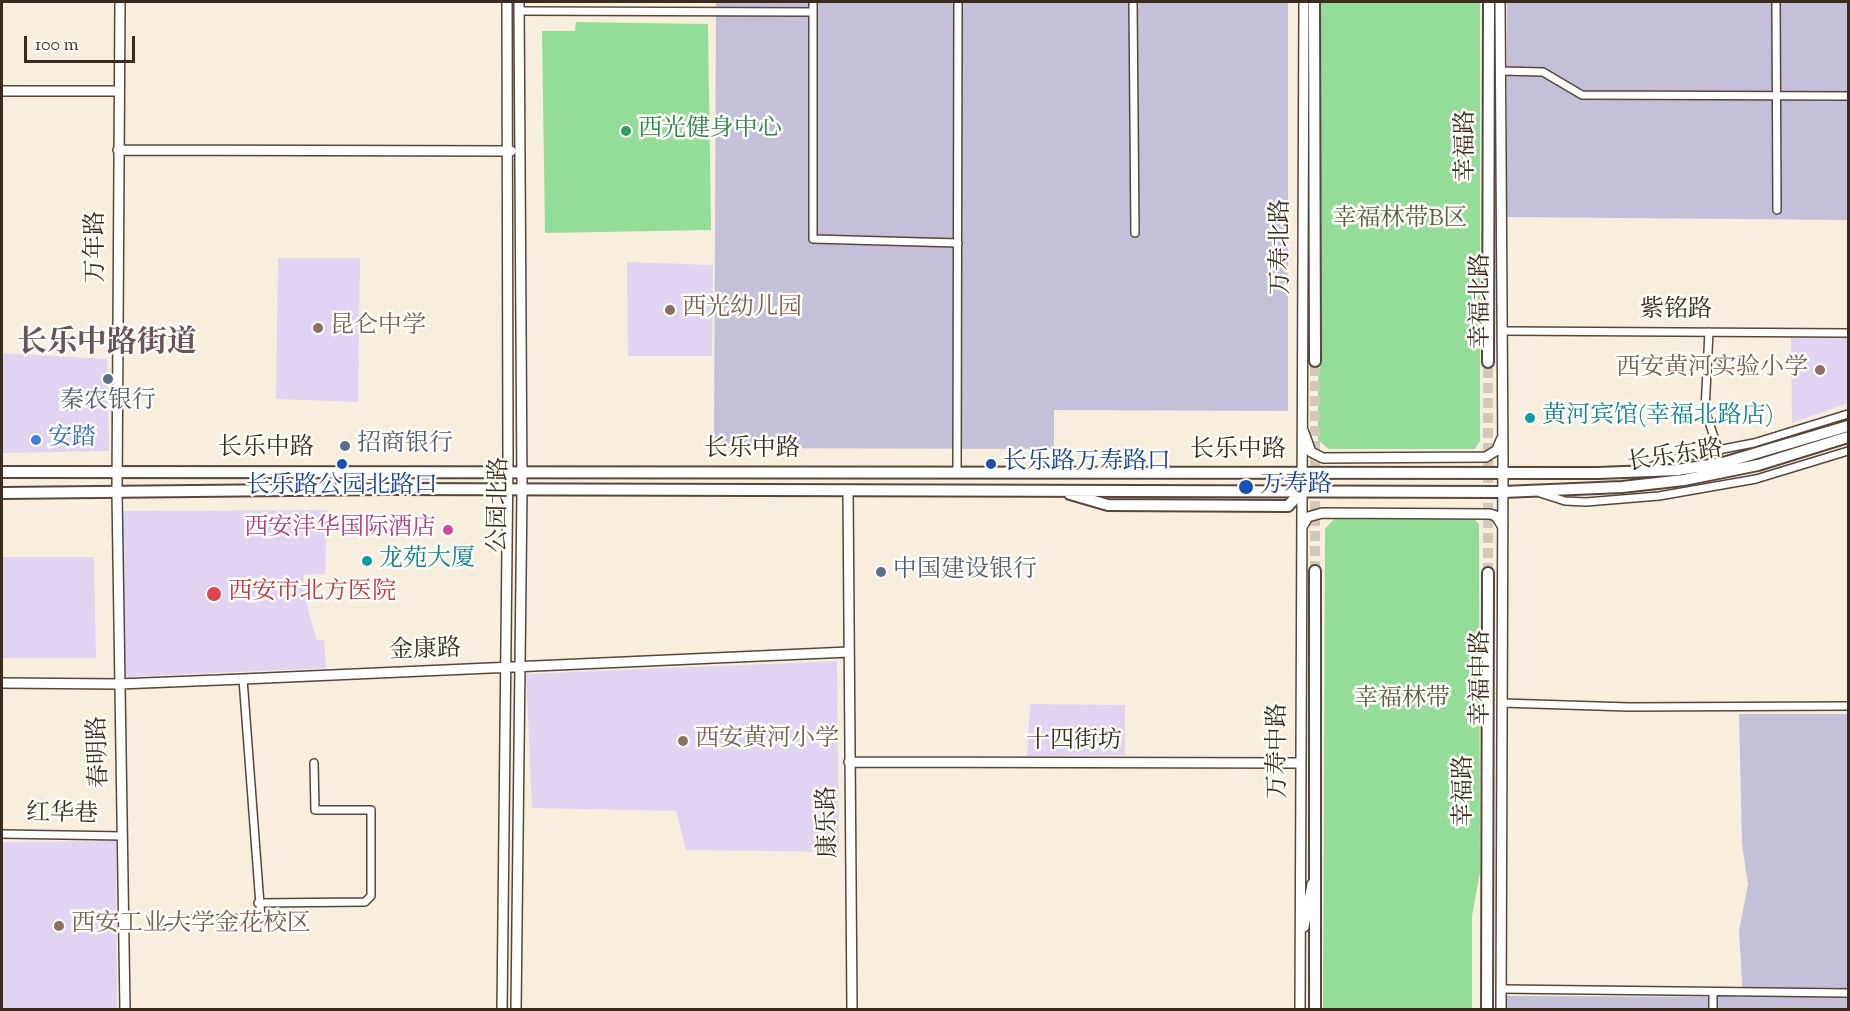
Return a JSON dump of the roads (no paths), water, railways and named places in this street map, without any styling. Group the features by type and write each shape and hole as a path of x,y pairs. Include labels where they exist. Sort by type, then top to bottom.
{"main road":[{"name":"万年路","path":"117,493 120,2"},
{"name":"公园北路","path":"502,1010 507,489 507,2"},
{"name":"万寿北路","path":"1300,492 1304,2"},
{"path":"1314,2 1315,361"},
{"name":"幸福路","path":"1488,362 1489,2"},
{"name":"幸福北路","path":"1500,2 1503,492"},
{"name":"公园北路","path":"516,1010 518,668 522,490 519,6"},
{"path":"2,91 119,91"},
{"path":"118,150 519,151"},
{"path":"1301,419 1311,452 1323,458 1486,457 1497,450 1503,435"},
{"name":"长乐东路","path":"1503,472 1598,473 1677,470 1723,463 1848,426"},
{"name":"长乐东路","path":"1503,492 1622,487 1684,480 1758,465 1848,437"},
{"name":"长乐中路","path":"2,472 1503,472"},
{"path":"1011,472 1012,491"},
{"name":"长乐中路","path":"2,493 507,489 1503,492"},
{"name":"康乐路","path":"849,490 852,1010"},
{"name":"万寿中路","path":"1300,492 1300,1010"},
{"name":"幸福中路","path":"1501,1010 1503,492"},
{"name":"春明路","path":"117,493 118,684 125,1010"},
{"path":"1300,533 1308,518 1322,513 1490,514 1496,516 1503,527"},
{"path":"1315,572 1315,1010"},
{"name":"幸福路","path":"1487,1010 1488,573"},
{"name":"金康路","path":"2,683 118,684 505,669 849,652"},
{"name":"十四街坊","path":"849,762 1299,763"},
{"path":"1300,952 1315,867"}],"street":[{"path":"813,2 813,238 958,243"},
{"path":"957,473 958,2"},
{"path":"1133,2 1135,233"},
{"path":"1776,2 1777,210"},
{"path":"519,6 813,12"},
{"path":"1501,71 1543,72 1582,95 1848,96"},
{"name":"紫铭路","path":"1503,330 1848,333"},
{"path":"1709,332 1705,410 1719,452"},
{"path":"1644,470 1666,460 1719,452 1848,414"},
{"path":"1532,491 1565,501 1659,496 1756,478 1848,451"},
{"path":"158,924 166,920 261,918 258,903 243,679"},
{"path":"1502,703 1629,707 1848,706"},
{"path":"258,903 365,902 371,896 370,810 315,810 314,763"},
{"name":"红华巷","path":"2,834 123,836"},
{"path":"1501,989 1848,993"},
{"path":"1713,993 1713,1010"}],"tunnel":[{"path":"1315,361 1315,571"},
{"path":"1488,362 1488,573"}],"place":[{"name":"西光健身中心","path":"626,131"},
{"name":"西光幼儿园","path":"670,310"},
{"name":"昆仑中学","path":"318,328"},
{"name":"西安黄河实验小学","path":"1820,370"},
{"name":"秦农银行","path":"108,379"},
{"name":"黄河宾馆(幸福北路店)","path":"1530,418"},
{"name":"安踏","path":"36,440"},
{"name":"招商银行","path":"345,446"},
{"name":"长乐路公园北路口","path":"342,464"},
{"name":"长乐路万寿路口","path":"991,464"},
{"name":"万寿路","path":"1246,487"},
{"name":"西安沣华国际酒店","path":"448,530"},
{"name":"龙苑大厦","path":"367,561"},
{"name":"中国建设银行","path":"881,572"},
{"name":"西安市北方医院","path":"214,594"},
{"name":"西安黄河小学","path":"683,741"},
{"name":"西安工业大学金花校区","path":"59,926"}],"district":[{"name":"长乐中路街道","path":"107,346"}],"park label":[{"name":"幸福林带B区","path":"1400,221"},
{"name":"幸福林带","path":"1402,701"}]}
